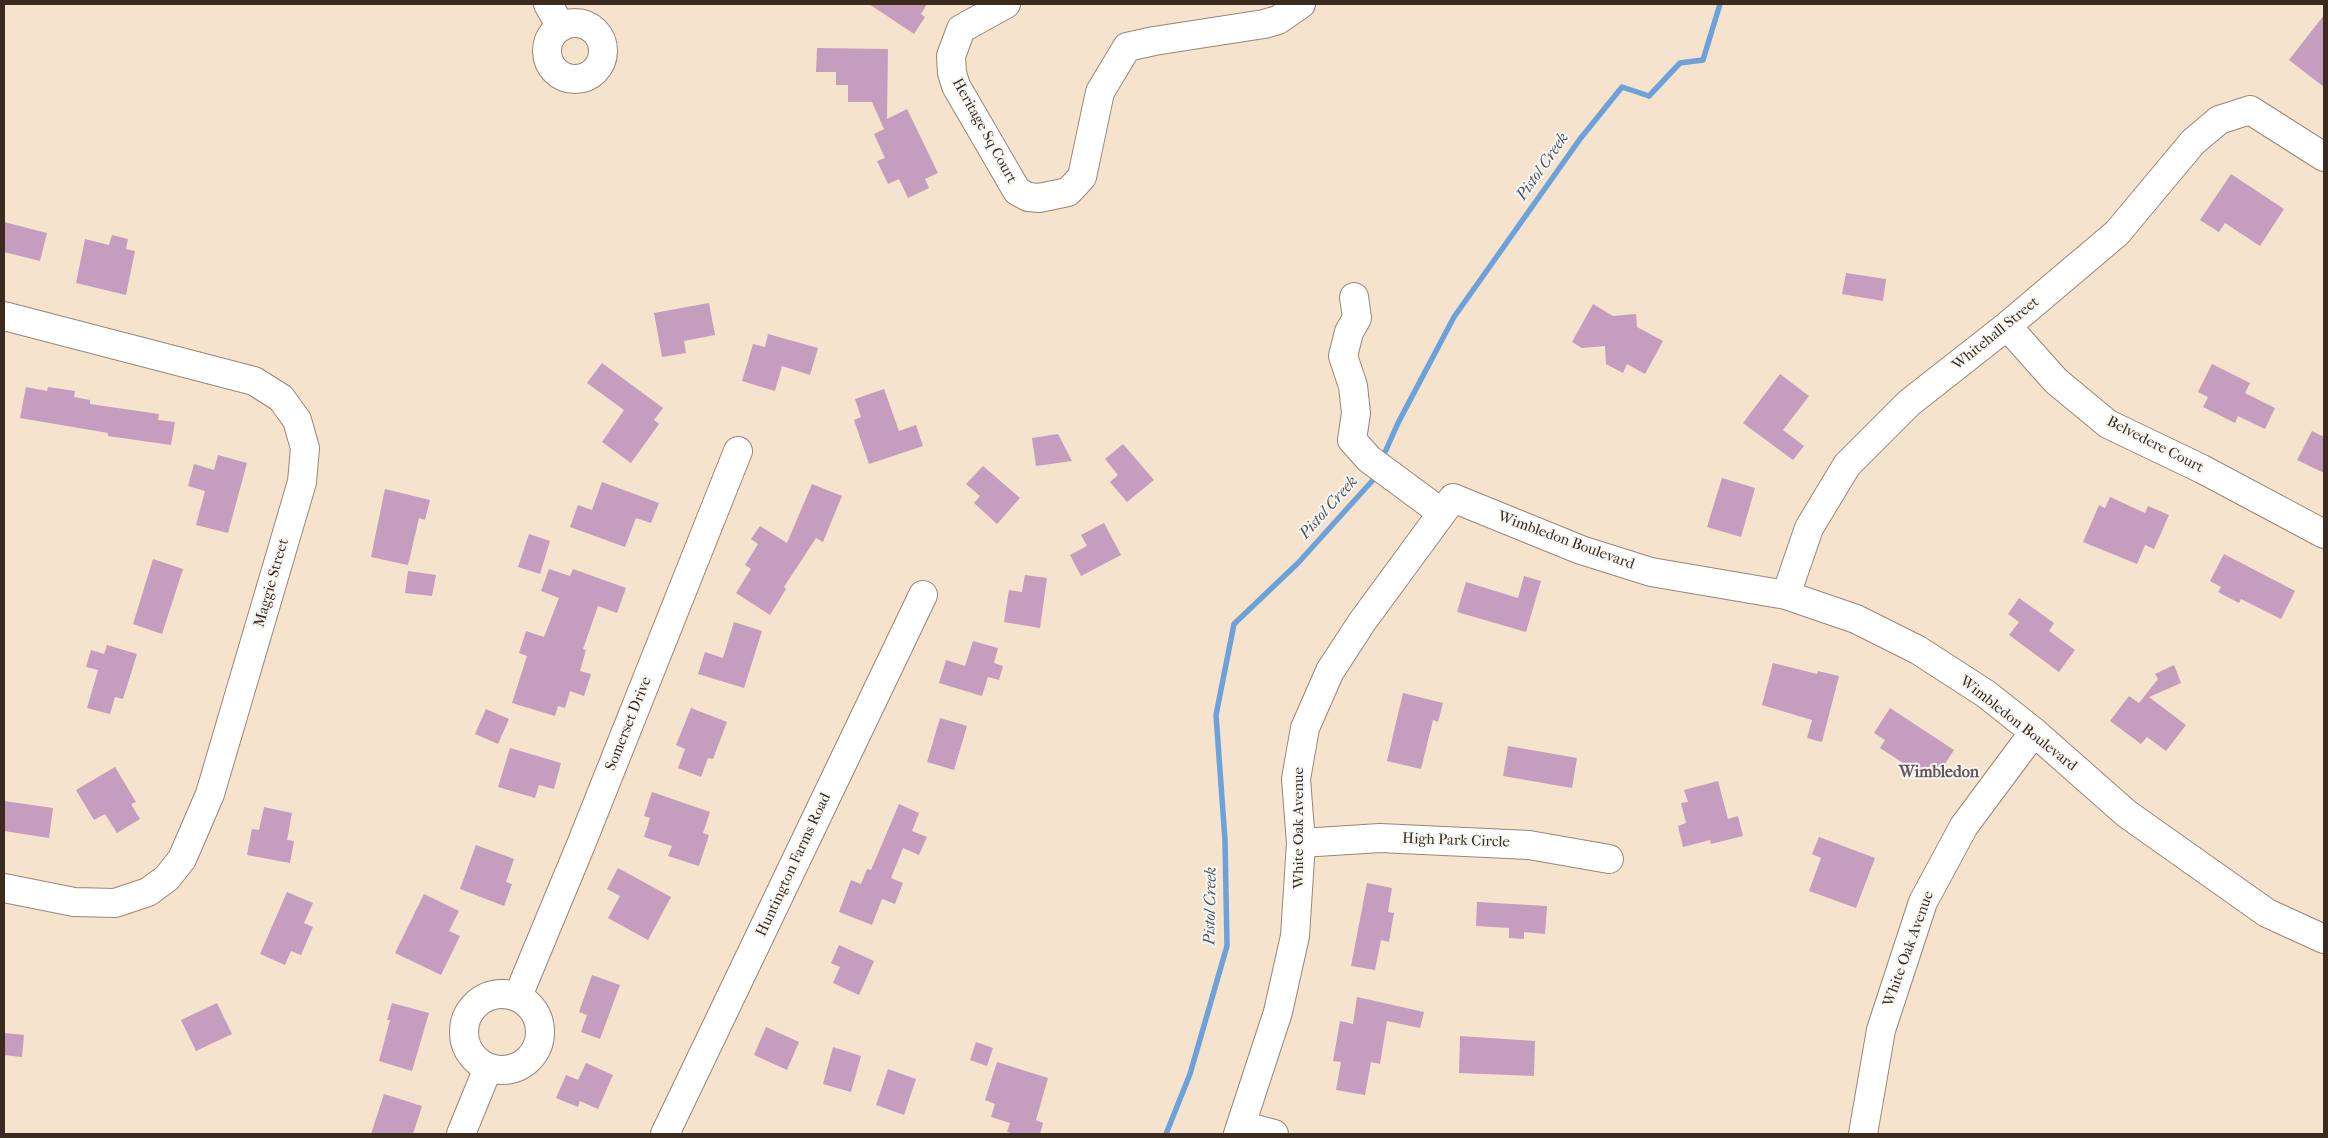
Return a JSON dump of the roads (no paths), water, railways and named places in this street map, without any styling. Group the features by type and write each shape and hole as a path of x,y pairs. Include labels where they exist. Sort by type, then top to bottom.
{"street":[{"name":"Heritage Sq Court","path":"1006,4 961,29 951,56 952,72 956,86 1017,191 1028,197 1039,198 1068,192 1082,177 1100,92 1127,47 1154,40 1264,24 1278,20 1301,4"},
{"name":"Whitehall Street","path":"1786,594 1809,528 1847,466 1909,404 2007,326 2117,233 2193,142 2219,120 2250,110 2324,157"},
{"name":"Wimbledon Boulevard","path":"1354,297 1358,318 1349,332 1343,356 1353,386 1356,413 1352,440 1368,459 1394,477 1448,506 1651,572 1786,594 1856,619 1918,650 1986,694 2034,732 2127,814 2267,912 2324,938"},
{"name":"Maggie Street","path":"4,316 254,381 281,398 297,420 305,448 302,482 210,794 182,859 167,878 148,892 115,903 74,902 4,888"},
{"name":"Belvedere Court","path":"2007,326 2056,381 2108,424 2202,468 2324,534"},
{"name":"Somerset Drive","path":"518,996 582,842 738,451"},
{"name":"White Oak Avenue","path":"1240,1130 1278,1012 1296,936 1301,843 1296,779 1305,728 1330,672 1362,622 1448,506"},
{"name":"Huntington Farms Road","path":"665,1134 923,595"},
{"name":"White Oak Avenue","path":"1864,1134 1880,1030 1922,902 1964,826 2034,732"},
{"name":"High Park Circle","path":"1301,843 1380,838 1529,845 1610,859"},
{"path":"498,992 518,996 534,1009 541,1027 538,1047 526,1063 507,1071 488,1068 471,1056 463,1037 466,1016 479,1000 498,992"},
{"path":"460,1134 488,1068"},
{"path":"1240,1130 1274,1134"}],"waterway":[{"name":"Pistol Creek","path":"1382,459 1398,423 1454,317 1580,139 1622,87 1649,96 1680,63 1703,60 1720,4"},
{"name":"Pistol Creek","path":"1166,1134 1190,1074 1227,946 1225,840 1216,715 1234,624 1298,563 1373,480 1376,472"}],"district":[{"name":"Wimbledon","path":"1939,773"}]}
